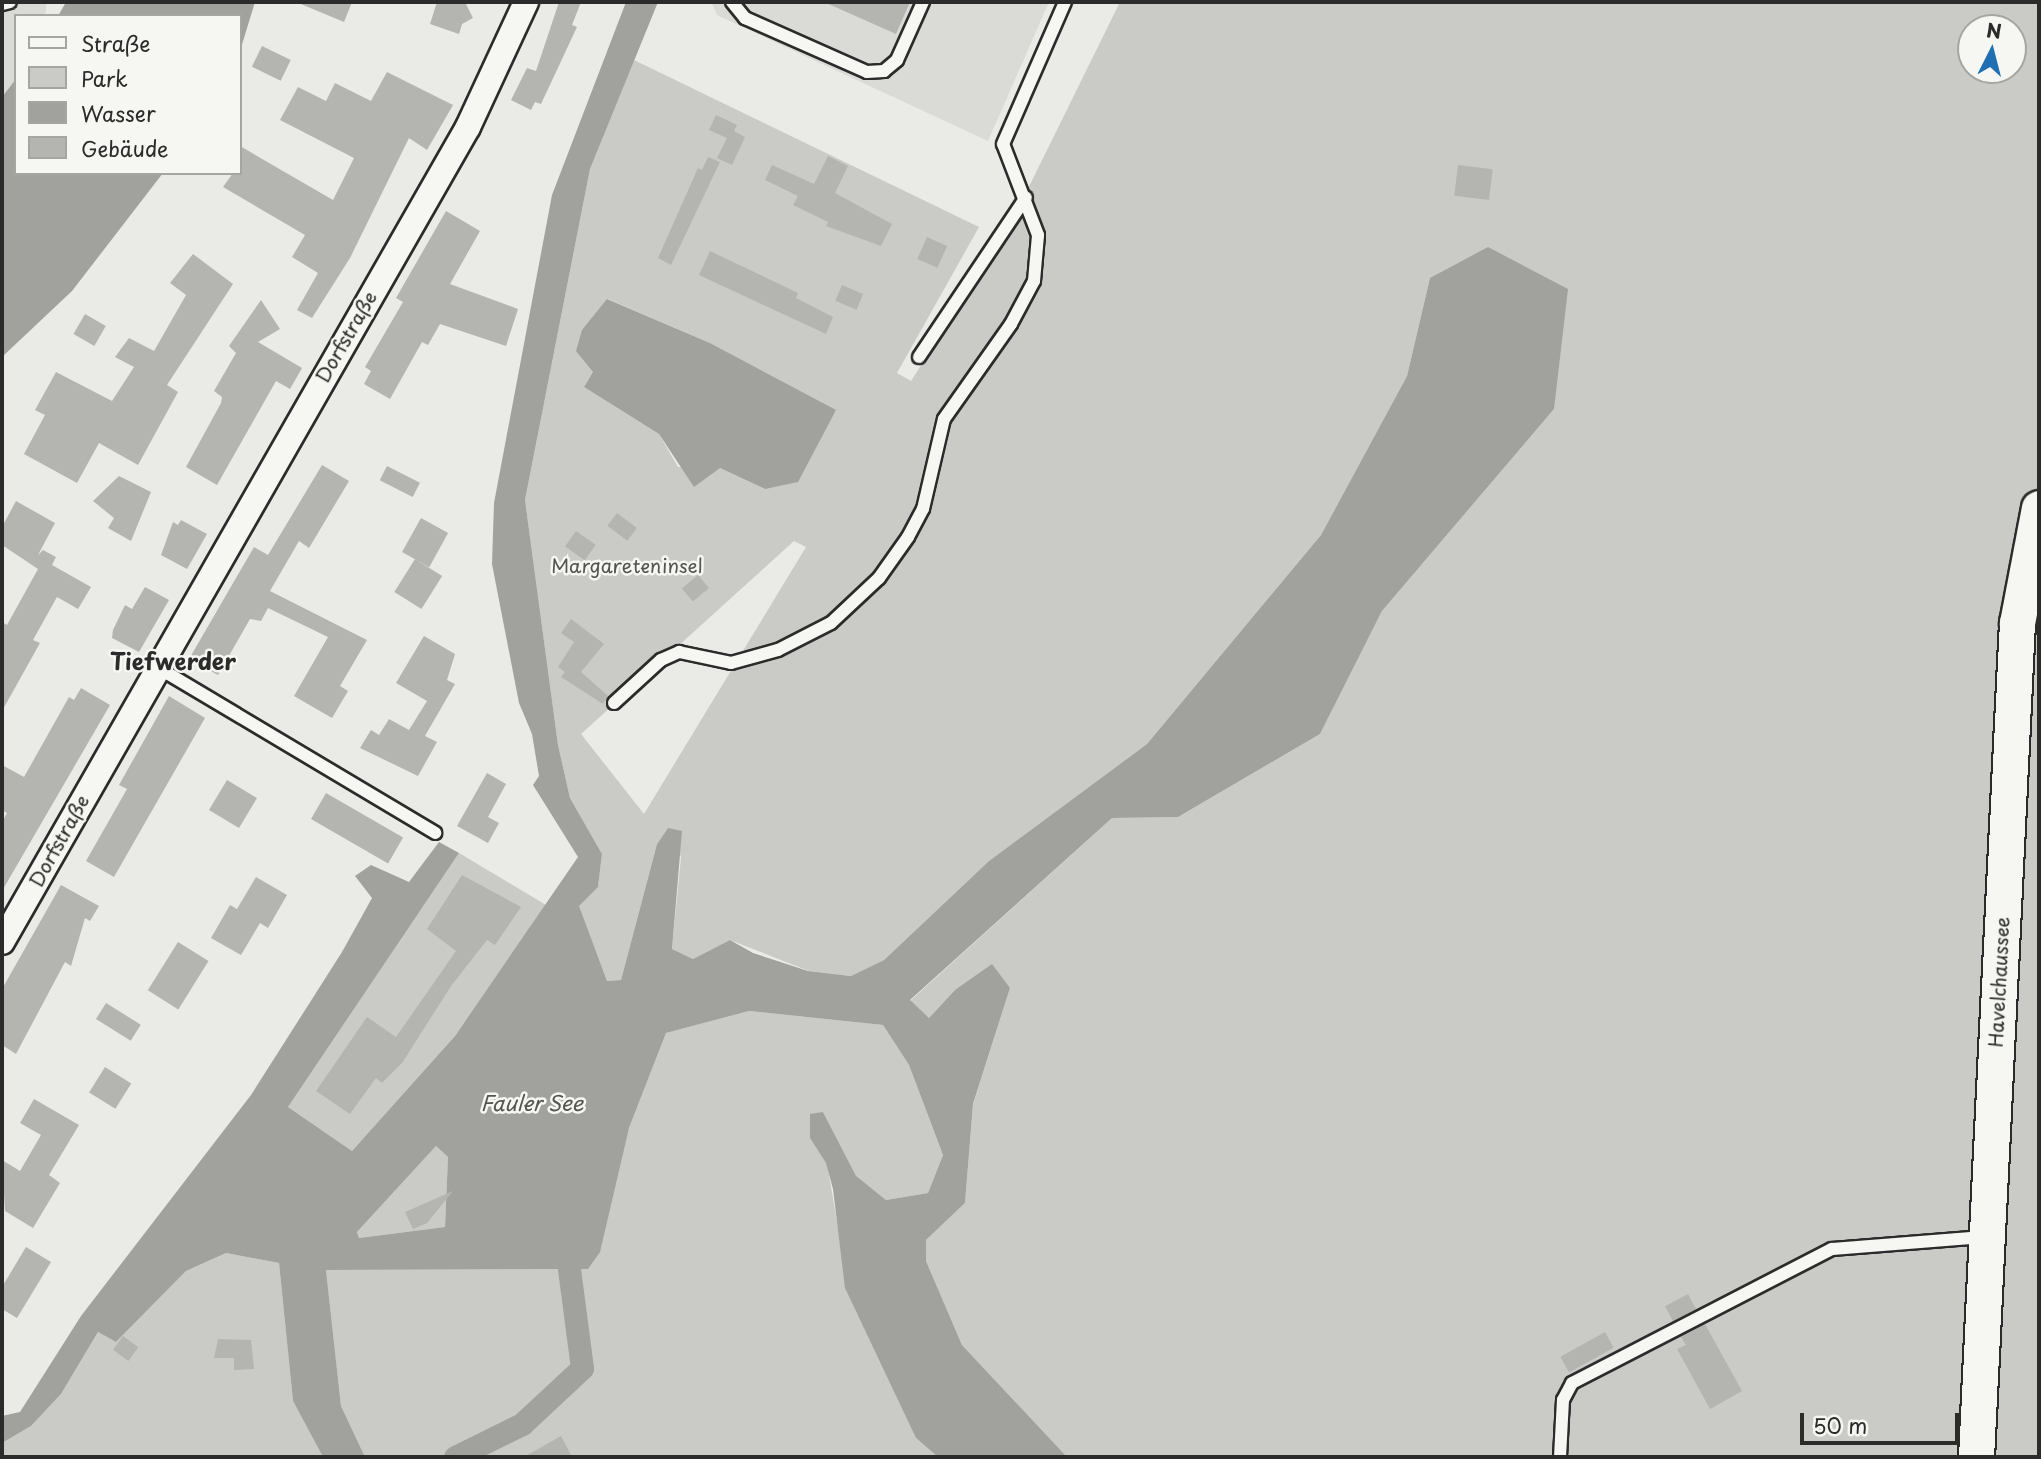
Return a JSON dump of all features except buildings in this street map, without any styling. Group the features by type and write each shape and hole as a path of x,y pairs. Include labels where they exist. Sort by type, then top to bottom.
{"street":[{"name":"Dorfstraße","path":"2,942 468,127 526,2"},
{"name":"Havelchaussee","path":"1976,1457 2017,623 2039,508"}],"lane":[{"path":"2,5 10,2"},
{"path":"732,2 745,19 867,72 884,71 897,60 923,2"},
{"path":"614,703 661,660 679,652 731,663 778,650 831,623 880,578 923,509 944,419 1011,324 1034,281 1040,255 1026,197 1008,166 1003,144 1065,2"},
{"path":"919,357 1026,197"},
{"path":"157,667 435,833"},
{"path":"1560,1457 1563,1400 1572,1383 1672,1331 1832,1249 1986,1237"}],"shaded area":[{"path":"2,2 47,2 45,14 14,14 14,82 2,97"},
{"path":"711,2 1049,2 988,141 717,15"}],"green space":[{"name":"Margareteninsel","path":"1120,2 2039,2 2039,1457 1067,1457 962,1345 926,1261 926,1240 965,1203 973,1105 1010,988 955,990 929,1018 910,1001 1112,818 1178,817 1320,734 1382,611 1554,409 1430,278 1407,376 1321,535 1147,744 989,861 884,960 851,976 809,971 730,940 693,959 672,949 681,857 668,828 657,844 621,980 607,981 578,905 598,887 602,854 570,798 558,745 525,500 590,169 634,60 979,227 897,373 911,381 1012,221","holes":["608,299 710,343 836,411 765,489 720,468 678,467 659,434 584,387 593,372","794,541 806,547 644,814 581,734"]},
{"path":"459,853 546,905 455,1036 352,1151 288,1107"},
{"path":"749,1011 883,1025 909,1065 943,1155 928,1193 886,1200 856,1177 823,1112 810,1138 827,1163 838,1228 916,1438 938,1457 365,1457 341,1406 326,1270 588,1269 629,1128 666,1033"},
{"path":"436,1146 448,1157 445,1227 359,1238 357,1232"},
{"path":"226,1253 279,1263 293,1401 323,1457 2,1457 2,1443 31,1426 61,1394 98,1332 116,1342 186,1271"}],"water":[{"path":"66,2 255,2 242,44 242,14 59,14"},
{"name":"Fauler See","path":"626,2 658,2 590,169 525,500 558,745 570,798 602,854 598,887 579,906 607,981 621,980 657,844 668,828 682,831 672,949 693,959 730,940 753,953 808,971 851,976 884,960 989,861 1147,744 1321,535 1407,376 1430,278 1488,247 1568,289 1554,409 1382,611 1320,734 1178,817 1112,818 910,1000 929,1018 955,990 992,964 1010,988 973,1104 965,1203 926,1240 926,1261 962,1345 1067,1457 938,1457 916,1438 845,1288 833,1189 826,1163 810,1138 810,1114 823,1112 856,1176 886,1200 928,1193 943,1155 909,1065 883,1025 749,1011 666,1033 629,1128 600,1252 588,1269 326,1270 341,1406 365,1457 323,1457 293,1401 279,1263 226,1253 186,1271 116,1342 98,1332 61,1394 31,1426 2,1443 2,1416 20,1412 81,1316 251,1095 342,952 372,898 355,876 371,865 409,882 439,842 459,853 288,1107 352,1151 455,1036 578,857 533,785 539,776 532,734 519,703 492,564 494,503 552,195","holes":["436,1146 448,1157 445,1227 359,1238 357,1232"]},
{"path":"14,82 14,175 161,175 72,291 2,357 2,97"},
{"path":"607,299 710,343 836,410 798,482 765,489 720,468 694,487 659,434 584,387 593,372 576,351 582,330"}],"waterway":[{"path":"455,1457 522,1424 582,1368 569,1269"}],"district":[{"name":"Tiefwerder","path":"173,661"}]}
